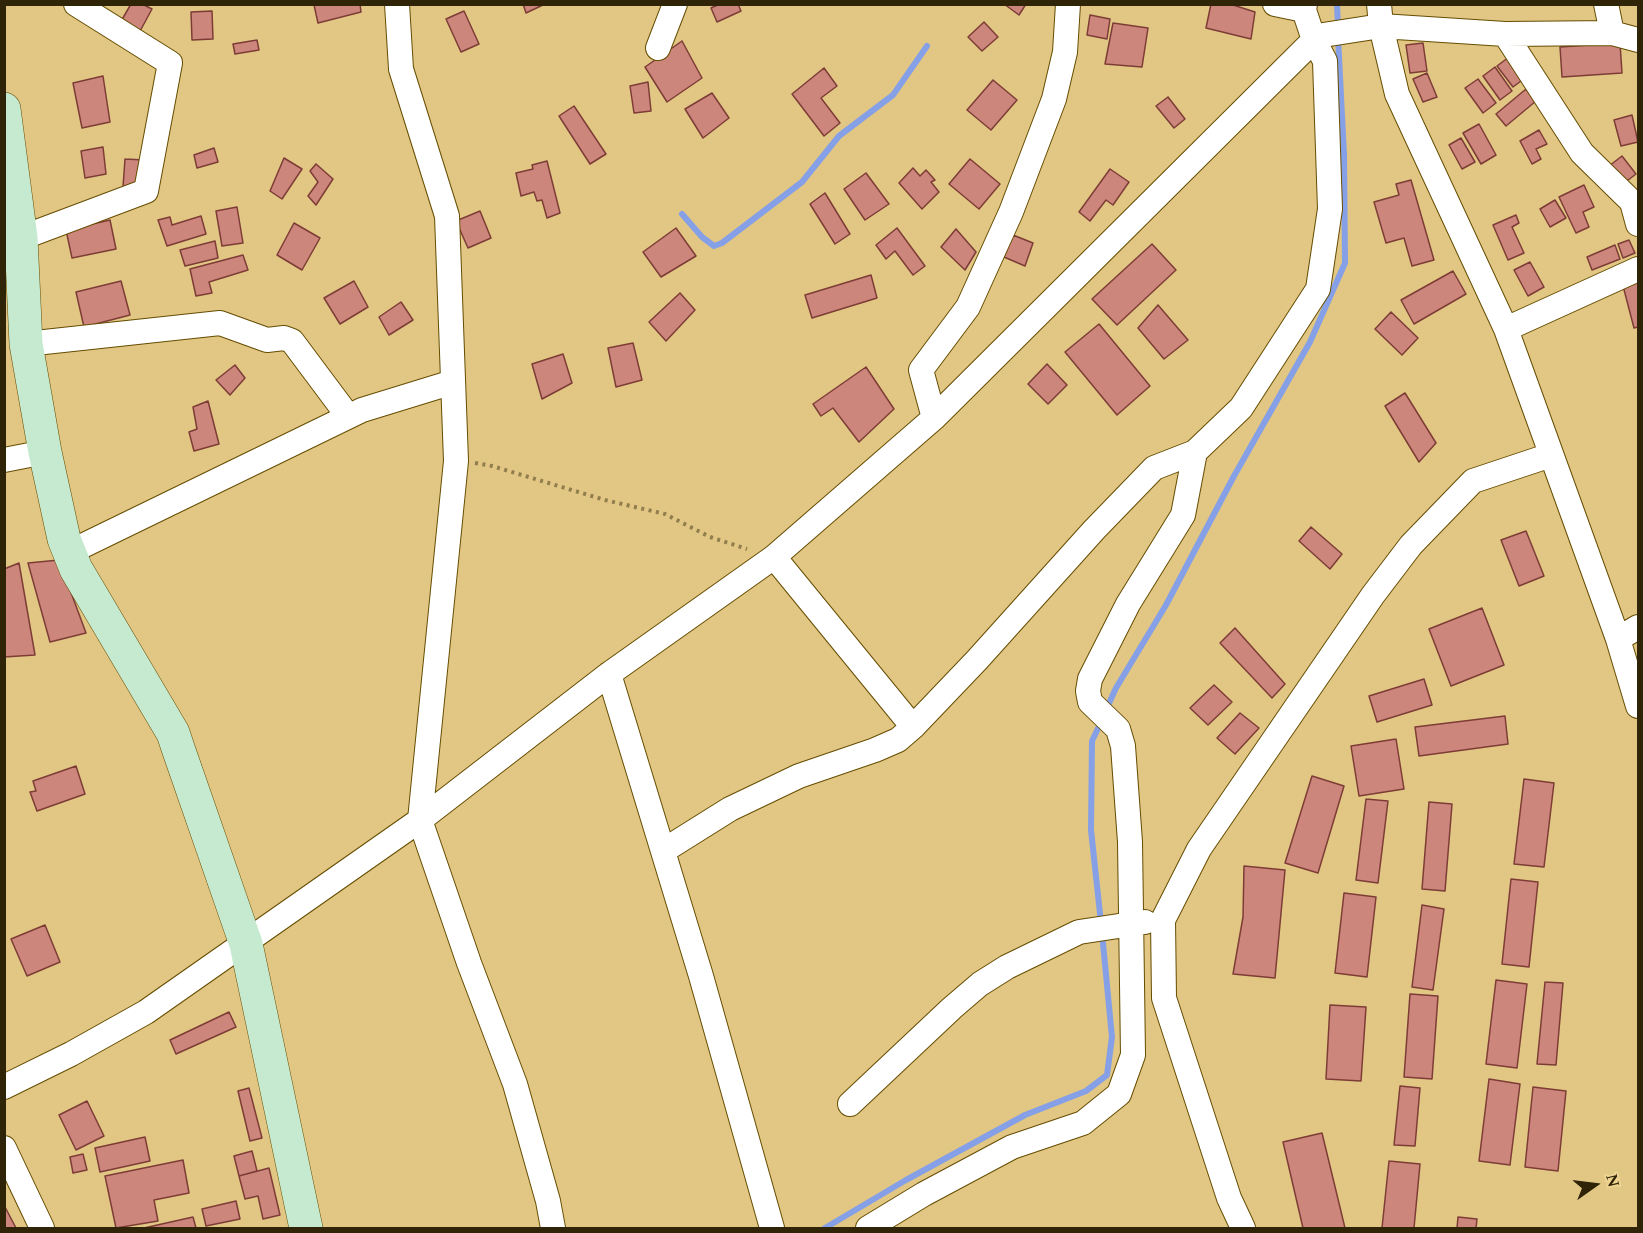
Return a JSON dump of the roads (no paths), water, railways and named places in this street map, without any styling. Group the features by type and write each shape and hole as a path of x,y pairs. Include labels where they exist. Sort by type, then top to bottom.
{"main road":[{"path":"4,109 26,344 45,452 64,539 76,569 173,733 246,944 306,1228"}],"street":[{"path":"14,225 146,191 170,63 76,4"},
{"path":"397,4 401,69 447,216 456,460 420,820 469,963 515,1084 548,1201 553,1228"},
{"path":"658,48 675,4"},
{"path":"934,418 921,370 968,308 1011,212 1054,99 1065,52 1068,4"},
{"path":"663,851 730,808 799,776 898,740 977,660 1094,530 1154,468 1196,452 1241,408 1318,289 1330,209 1325,61 1318,38 1304,7 1275,4"},
{"path":"1606,4 1612,33"},
{"path":"4,1087 71,1054 146,1012 246,944 420,820 609,674 774,557 934,418 1318,38 1380,15 1505,34 1612,33 1638,40"},
{"path":"1380,15 1397,94 1506,329 1617,639 1635,678 1638,706"},
{"path":"1505,34 1582,153 1632,202 1638,224"},
{"path":"1506,329 1638,269"},
{"path":"26,344 220,323 267,340 284,338 292,341 348,416"},
{"path":"70,552 348,416 453,382"},
{"path":"4,460 45,452"},
{"path":"868,1228 924,1194 1012,1147 1083,1123 1119,1094 1133,1055 1123,925 1130,842 1123,746 1118,729 1090,702 1088,691 1090,679 1128,604 1183,515 1196,452"},
{"path":"1243,1228 1225,1187 1164,998 1163,920 1199,849 1373,595 1411,545 1473,481 1551,455"},
{"path":"774,557 913,727"},
{"path":"1617,639 1638,627"},
{"path":"609,674 705,987 772,1228"},
{"path":"850,1104 980,984 1007,967 1079,932 1163,920"},
{"path":"4,1148 42,1228"}],"waterway":[{"path":"1337,4 1338,27"},
{"path":"1106,710 1116,688 1166,605 1234,476 1310,342 1345,263 1344,155 1338,37"},
{"path":"682,214 702,237 714,246 722,243 802,182 839,136 893,95 927,46"},
{"path":"1101,923 1091,830 1092,741 1102,720"},
{"path":"825,1228 906,1180 1025,1115 1086,1091 1107,1075 1112,1037 1102,933"}]}
